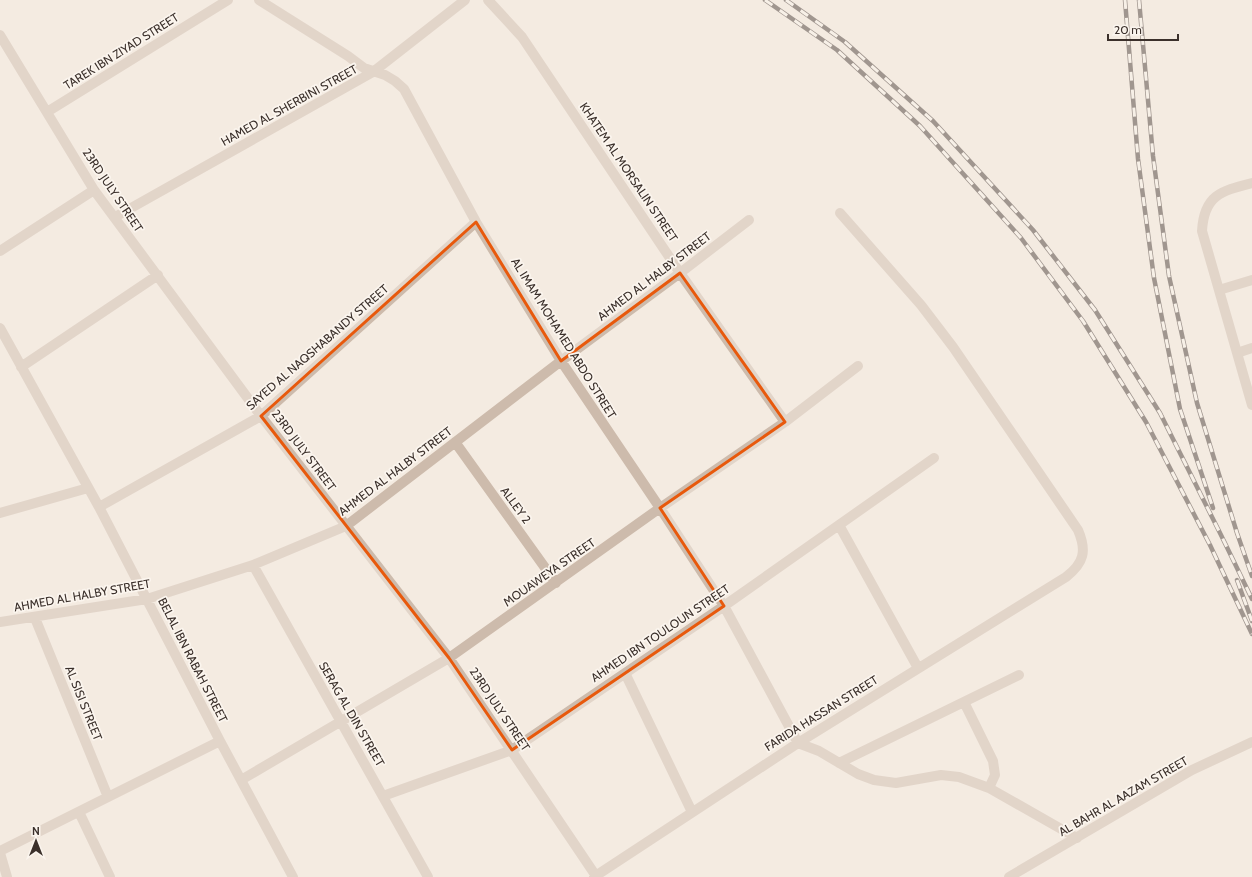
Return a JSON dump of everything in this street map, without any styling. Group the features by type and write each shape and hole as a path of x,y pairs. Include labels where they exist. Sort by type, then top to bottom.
{"street":[{"name":"TAREK IBN ZIYAD STREET","path":"47,112 228,0"},
{"name":"AL IMAM MOHAMED ABDO STREET","path":"258,0 348,56 364,68 385,75 404,89 476,222 561,361 724,606 798,742"},
{"name":"HAMED AL SHERBINI STREET","path":"115,217 373,72 465,0"},
{"name":"KHATEM AL MORSALIN STREET","path":"488,0 522,37 680,273 785,422"},
{"name":"23RD JULY STREET","path":"0,35 94,190 262,416 449,658 512,750 595,877"},
{"path":"1252,182 1226,189 1215,196 1207,206 1203,218 1202,231 1252,405"},
{"path":"0,251 94,190"},
{"name":"FARIDA HASSAN STREET","path":"595,877 798,742 1066,577 1075,570 1081,561 1084,551 1078,530 944,335 921,305 840,213"},
{"name":"AHMED AL HALBY STREET","path":"0,622 35,618 147,599 252,565 346,526 561,361 749,220"},
{"name":"SAYED AL NAQSHABANDY STREET","path":"99,507 262,416 476,222"},
{"path":"21,367 158,275"},
{"path":"1219,290 1252,280"},
{"name":"BELAL IBN RABAH STREET","path":"0,328 99,507 220,741 294,877"},
{"path":"1237,353 1252,348"},
{"name":"MOUAWEYA STREET","path":"241,780 449,658 660,508 785,422 858,366"},
{"name":"ALLEY 2","path":"455,442 556,582"},
{"name":"AHMED IBN TOULOUN STREET","path":"383,796 512,750 724,606 934,458"},
{"path":"0,513 88,488"},
{"path":"839,525 918,668"},
{"name":"SERAG AL DIN STREET","path":"252,565 428,877"},
{"name":"AL SISI STREET","path":"35,618 108,797"},
{"path":"625,673 692,812"},
{"path":"838,763 1020,675"},
{"path":"964,702 993,761 995,775 989,788"},
{"path":"7,877 0,852 220,741"},
{"path":"798,742 819,751 858,774 874,780 896,783 941,775 959,777 989,788 1077,838"},
{"name":"AL BAHR AL AAZAM STREET","path":"1009,877 1192,770 1252,742"},
{"path":"79,812 110,877"}],"highlighted area":[{"path":"476,222 561,361 680,273 785,422 660,508 724,606 512,750 449,658 261,416"}],"railway":[{"path":"765,0 837,50 920,126 1021,238 1083,321 1146,422 1210,545 1252,634"},
{"path":"786,0 845,42 933,121 1033,230 1095,310 1160,413 1252,599"},
{"path":"1125,0 1138,159 1154,278 1180,409 1213,508"},
{"path":"1139,0 1153,156 1169,276 1197,403 1237,533 1252,576"},
{"path":"1237,580 1252,621"}]}
